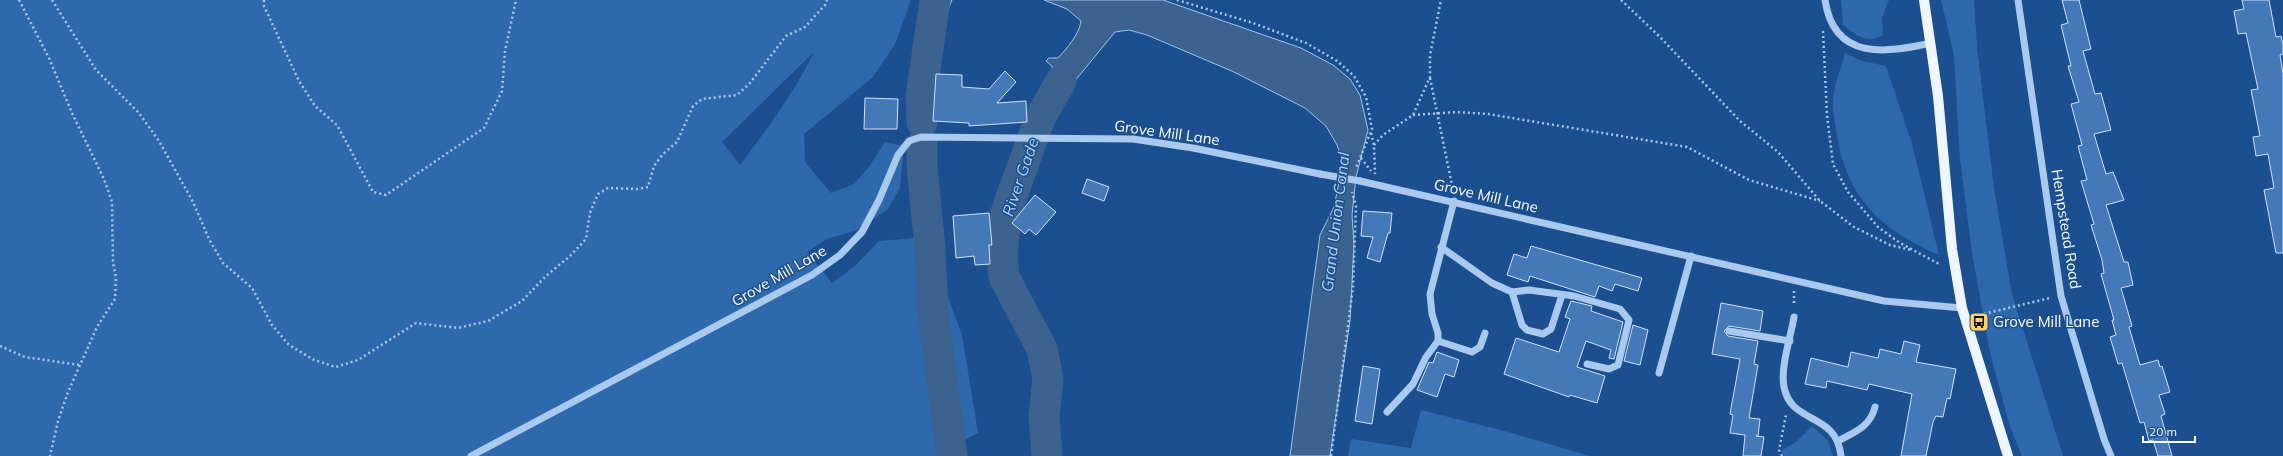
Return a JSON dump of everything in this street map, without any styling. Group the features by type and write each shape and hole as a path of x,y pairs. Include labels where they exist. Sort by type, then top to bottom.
{"main road":[{"path":"1924,0 1931,43 1956,272 1962,308 2008,456"}],"street":[{"path":"1825,0 1838,33 1852,44 1864,50 1888,51 1931,43"},
{"name":"Hempstead Road","path":"2018,0 2061,296 2104,439 2111,456"},
{"name":"Grove Mill Lane","path":"470,456 812,275 840,255 862,232 879,200 898,155 909,141 921,137 1051,137 1133,139 1193,148 1454,201 1884,301 1962,308"},
{"path":"1387,412 1413,384 1426,357 1438,341 1438,333 1432,314 1430,294 1441,246 1454,201"},
{"path":"1441,246 1492,283 1512,292 1529,290 1562,295 1620,309 1629,320 1618,364 1609,368 1587,364"},
{"path":"1659,373 1691,256"},
{"path":"1512,292 1522,325 1527,330 1543,334 1551,328 1562,295"},
{"path":"1794,317 1783,376 1784,386 1790,403 1795,409 1820,421 1833,433 1838,441 1841,456"},
{"path":"1729,331 1790,341"},
{"path":"1438,341 1472,352 1480,347 1485,333"},
{"path":"1838,441 1862,429 1869,422 1875,407"}],"path":[{"path":"19,0 49,58 72,113 104,179 112,202 113,263 116,277 115,299 97,328 80,365 58,421 50,456"},
{"path":"52,0 96,70 140,113 159,141 193,202 223,263 252,288 272,326 289,345 314,360 336,367 358,360 416,323 458,328 488,321 522,301 546,276 570,256 586,239 590,213 598,194 608,188 637,189 648,187 654,166 663,154 677,142 693,106 702,99 737,95 750,83 786,36 805,27 825,5 827,0"},
{"path":"264,0 264,6 299,81 315,106 337,125 373,192 386,195 484,128 502,91 506,51 516,0"},
{"path":"1441,0 1430,55 1430,77 1453,185 1454,201"},
{"path":"1621,0 1659,36 1740,121 1778,152 1820,201 1854,227 1890,245 1911,250"},
{"path":"1824,30 1827,115 1833,164 1848,192 1878,227 1911,250 1956,272"},
{"path":"1413,115 1430,77"},
{"path":"1374,145 1383,135 1413,115 1438,113 1488,114 1687,146 1749,180 1820,201"},
{"path":"1361,158 1370,168 1373,178 1376,171 1374,145 1371,133"},
{"path":"1794,280 1794,317"},
{"path":"1980,321 1978,314 2061,296"},
{"path":"0,346 25,357 80,365"},
{"path":"1778,456 1790,403"},
{"path":"1779,450 1782,456"}],"shaded area":[{"path":"0,0 911,0 895,44 873,77 804,134 805,162 831,193 854,184 869,167 885,142 904,146 900,188 887,210 857,230 827,239 807,252 832,283 855,266 879,241 916,238 919,274 945,289 962,335 978,433 963,441 954,441 966,456 0,456","holes":["814,52 780,110 740,165 722,142"]},
{"path":"1841,0 1889,0 1882,18 1883,35 1872,39 1862,38 1843,25"},
{"path":"1941,0 1974,0 1977,47 1994,188 2012,294 2063,456 2022,456 2009,424 1989,348 1972,253 1960,160 1954,55"},
{"path":"1845,53 1862,61 1886,66 1912,144 1939,255 1899,234 1882,221 1868,208 1847,174 1841,153 1833,111 1835,88"},
{"path":"1421,410 1501,430 1590,456 1348,456 1351,439 1411,448"},
{"path":"1812,426 1828,441 1833,456 1784,456 1781,451 1797,441"}],"water":[{"path":"923,0 952,0 944,20 928,95 921,97 914,94 918,47 924,17"},
{"name":"Grand Union Canal","path":"1044,0 1163,0 1301,48 1333,65 1350,79 1360,95 1368,130 1356,177 1352,215 1354,244 1350,321 1330,456 1290,456 1320,235 1334,207 1343,162 1337,145 1326,126 1305,108 1234,72 1147,35 1129,30 1115,32 1069,88 1049,117 1040,118 1031,114 1053,74 1052,66 1046,61 1049,58 1058,58 1069,46 1078,31 1081,21 1067,9"}],"building":[{"path":"2062,0 2079,0 2091,49 2083,51 2095,94 2101,93 2111,130 2094,134 2106,174 2113,172 2124,200 2106,205 2124,262 2128,262 2133,285 2121,288 2132,326 2129,327 2140,365 2158,360 2160,367 2162,366 2170,392 2159,395 2165,414 2161,416 2172,456 2158,456 2153,440 2149,441 2144,422 2140,423 2122,363 2118,364 2110,337 2116,335 2112,320 2114,320 2101,274 2104,273 2102,260 2091,225 2094,224 2081,181 2087,180 2078,146 2082,145 2071,104 2079,102 2068,66 2071,66 2061,25 2068,23"},
{"path":"2242,0 2269,0 2276,37 2281,36 2283,45 2283,54 2280,55 2283,74 2283,253 2276,253 2264,190 2274,188 2268,154 2256,156 2253,137 2260,136 2251,90 2258,89 2246,33 2238,34 2234,11 2244,9"},
{"path":"1005,71 1016,82 997,103 1026,101 1027,122 969,126 969,123 933,121 936,74 962,75 962,87 989,89"},
{"path":"865,98 898,99 897,129 864,129"},
{"path":"1087,179 1109,187 1104,201 1082,193"},
{"path":"1035,195 1056,212 1036,235 1029,229 1025,234 1012,223"},
{"path":"1363,211 1392,213 1390,233 1388,233 1380,262 1367,258 1373,237 1361,236"},
{"path":"989,213 992,245 989,245 990,264 975,265 974,256 956,258 953,216"},
{"path":"1531,246 1642,278 1638,291 1615,284 1612,291 1599,286 1595,297 1530,276 1528,282 1507,275 1514,254 1527,258"},
{"path":"1571,301 1592,306 1591,311 1623,322 1614,359 1609,358 1611,350 1586,341 1577,367 1605,376 1597,403 1570,395 1569,397 1504,374 1516,338 1559,352 1570,319 1565,317"},
{"path":"1721,303 1763,311 1760,331 1729,326 1724,331 1728,336 1758,341 1754,364 1758,365 1749,418 1760,419 1758,436 1756,436 1764,437 1761,456 1743,456 1745,435 1730,433 1733,415 1730,414 1740,359 1712,354"},
{"path":"1633,325 1648,330 1640,365 1624,361"},
{"path":"1904,341 1920,345 1916,362 1956,369 1950,399 1947,398 1943,417 1936,416 1933,422 1926,456 1901,456 1912,394 1869,384 1867,390 1827,381 1826,388 1805,384 1811,358 1848,367 1851,352 1878,358 1880,349 1901,354"},
{"path":"1437,352 1459,360 1454,377 1445,374 1437,397 1417,390 1429,362 1433,363"},
{"path":"1363,366 1380,369 1372,424 1355,421"}],"waterway":[{"path":"922,122 921,97 935,0"},
{"name":"River Gade","path":"1047,456 1044,416 1048,379 1042,349 1004,277 1002,256 1006,212 1040,118 1061,81"},
{"path":"922,145 922,167 930,248 933,312 952,456"}],"place":[{"name":"Grove Mill Lane","path":"1979,322"}]}
